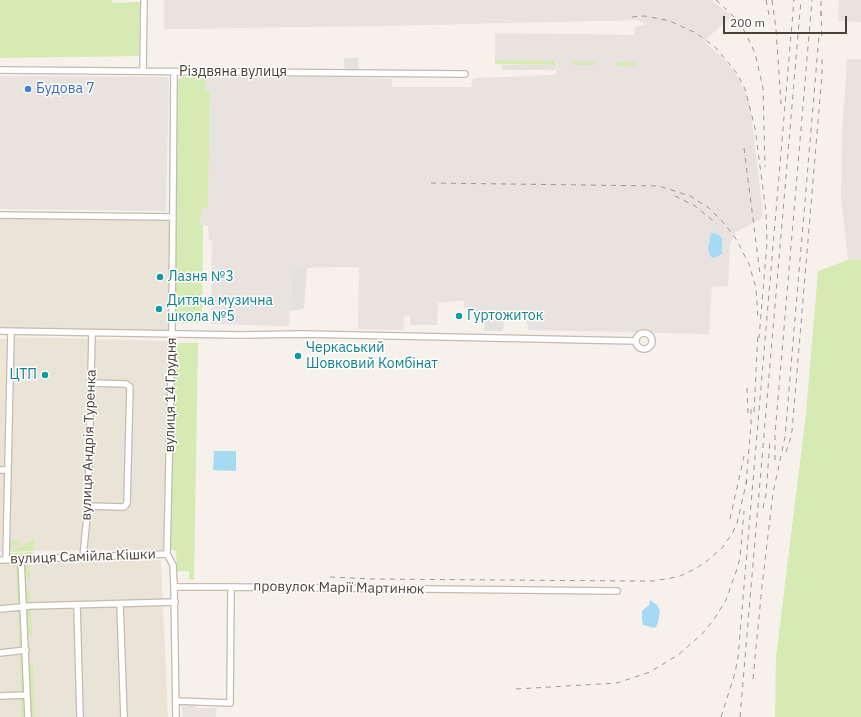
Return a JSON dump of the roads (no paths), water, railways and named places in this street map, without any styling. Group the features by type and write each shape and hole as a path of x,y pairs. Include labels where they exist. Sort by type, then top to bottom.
{"street":[{"path":"143,71 144,0"},
{"name":"Різдвяна вулиця","path":"0,70 465,74"},
{"name":"вулиця 14 Грудня","path":"174,72 172,334 167,554 173,566 175,602 176,717"},
{"path":"0,215 173,217"},
{"path":"0,331 241,335 310,334 636,341"},
{"path":"3,560 8,470 11,332"},
{"name":"вулиця Андрія Туренка","path":"83,557 88,506 92,333"},
{"path":"88,506 124,507 127,503 130,387 126,384 92,383"},
{"path":"0,470 8,470"},
{"name":"вулиця Самійла Кішки","path":"3,560 167,554"},
{"path":"21,559 28,717"},
{"name":"провулок Марії Мартинюк","path":"174,587 617,590"},
{"path":"176,701 230,703 231,587"},
{"path":"0,609 32,606 175,602"},
{"path":"120,604 124,717"},
{"path":"77,605 80,717"},
{"path":"0,653 26,650"},
{"path":"0,696 27,695"}],"water":[{"path":"711,233 718,234 722,238 722,254 714,258 710,256 708,249"},
{"path":"214,451 236,451 236,471 213,470"},
{"path":"650,600 657,605 660,611 658,623 654,628 643,625 642,619 642,611 649,605"}],"railway":[{"path":"716,0 738,21 755,53 763,88 765,167"},
{"path":"766,0 770,20"},
{"path":"772,0 776,29 781,104"},
{"path":"721,717 735,673 738,657 794,0"},
{"path":"740,717 801,0"},
{"path":"775,460 775,434 812,0"},
{"path":"821,0 821,16"},
{"path":"821,11 822,41"},
{"path":"632,17 645,16 670,21 696,33 715,47 738,75 745,89 755,128 766,212 767,243 759,338"},
{"path":"753,679 773,493 785,437 819,36"},
{"path":"786,452 792,431 822,74 822,54"},
{"path":"744,148 760,274"},
{"path":"431,183 659,186 690,196 709,208 723,222 736,239 749,264 756,288 758,320"},
{"path":"675,196 695,206 717,224"},
{"path":"754,412 758,332"},
{"path":"747,388 748,414"},
{"path":"746,484 751,407"},
{"path":"763,508 766,494 770,440"},
{"path":"730,519 744,456"},
{"path":"330,577 372,579 653,581 680,576 707,561 722,548 732,534 737,523 747,480"},
{"path":"516,689 617,683 650,672 678,655 702,634 713,621 726,600 740,558 744,511"}],"place":[{"name":"Будова 7","path":"28,89"},
{"name":"Лазня №3","path":"160,277"},
{"name":"Дитяча музична школа №5","path":"159,309"},
{"name":"Гуртожиток","path":"459,316"},
{"name":"Черкаський Шовковий Комбінат","path":"298,356"},
{"name":"ЦТП","path":"45,375"}]}
